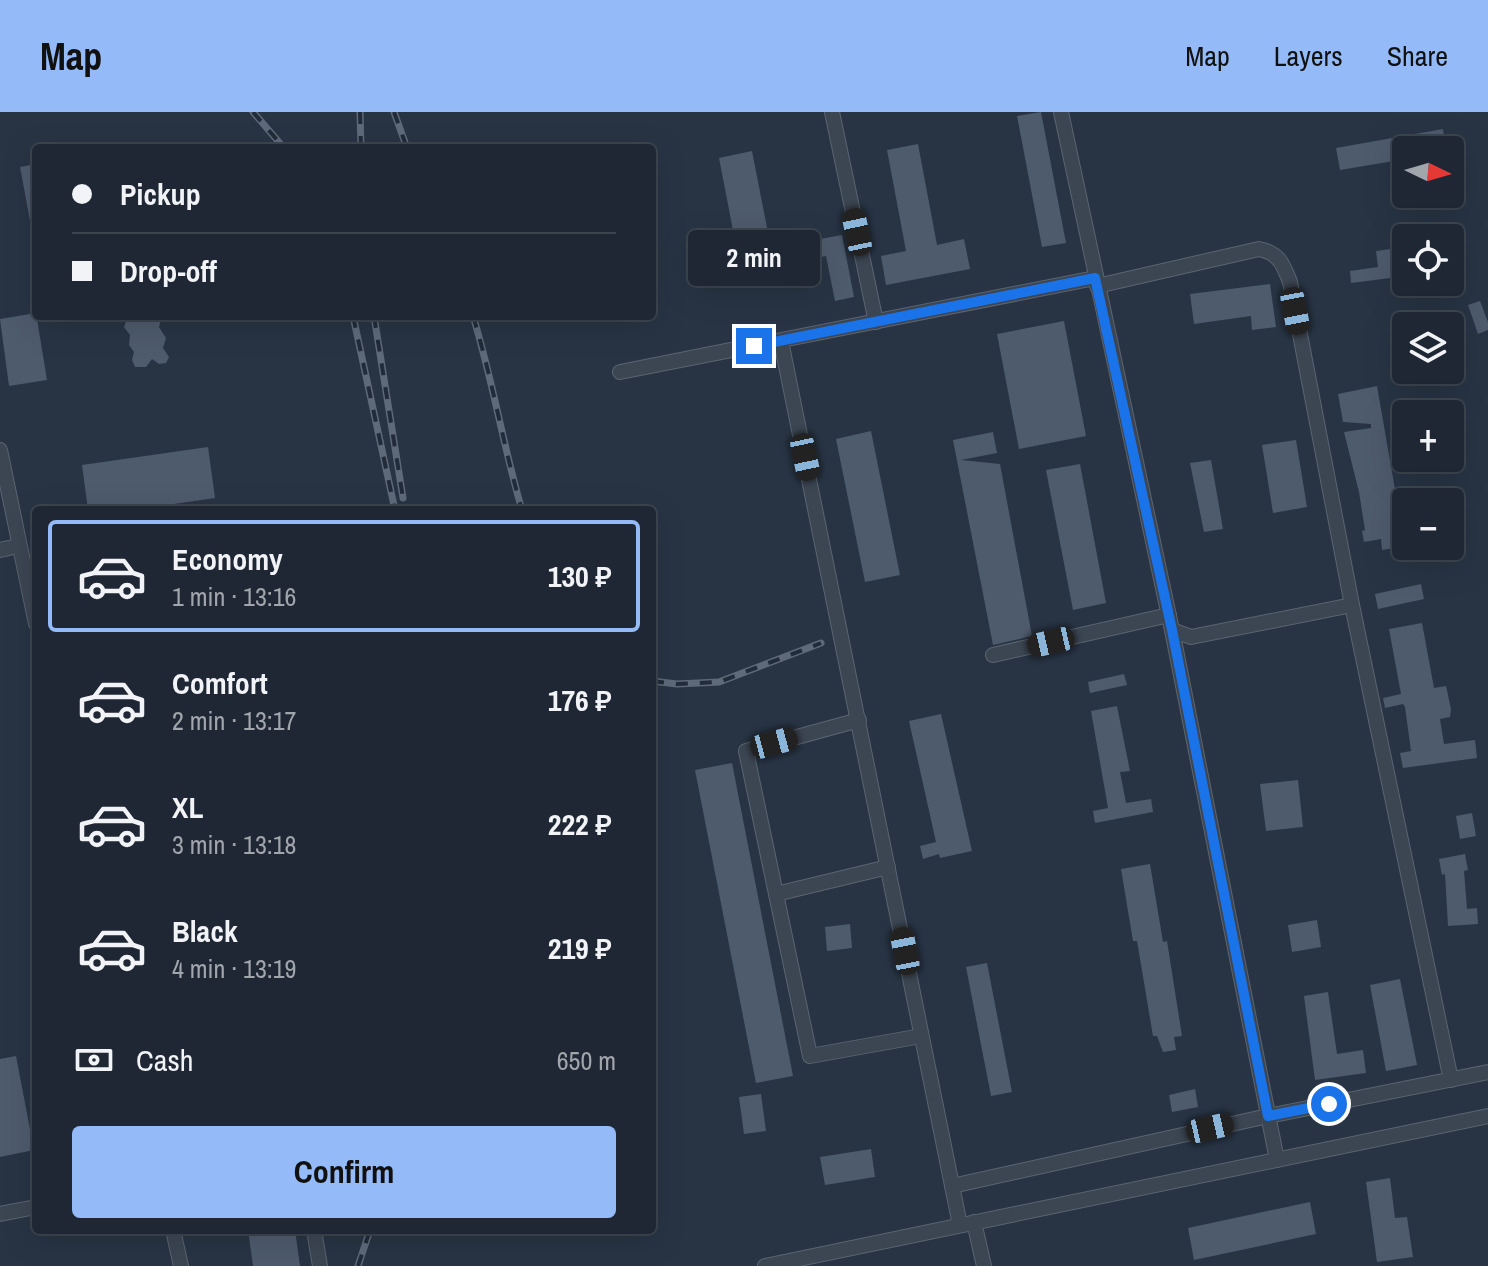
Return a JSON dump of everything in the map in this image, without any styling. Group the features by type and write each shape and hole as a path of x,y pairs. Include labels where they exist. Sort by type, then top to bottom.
{"lane":[{"path":"832,112 876,322"},
{"path":"1061,112 1170,623 1277,1160"},
{"path":"620,372 1259,249 1270,251 1283,261 1290,282 1352,605 1451,1080"},
{"path":"781,341 952,1186 984,1266"},
{"path":"0,450 32,607"},
{"path":"0,550 18,546"},
{"path":"993,655 1170,623 1191,637 1352,605"},
{"path":"859,720 746,751 810,1056 921,1036"},
{"path":"776,894 888,867"},
{"path":"952,1186 1268,1116 1488,1072"},
{"path":"765,1266 1488,1116"},
{"path":"0,1214 32,1208"},
{"path":"174,1234 181,1266"},
{"path":"315,1234 320,1266"}],"building":[{"path":"1041,112 1066,243 1042,247 1017,116"},
{"path":"1443,129 1444,136 1404,136"},
{"path":"1392,138 1392,161 1340,170 1336,148"},
{"path":"918,144 937,245 964,239 970,269 886,285 881,256 906,251 887,150"},
{"path":"752,151 771,248 842,235 854,297 835,301 826,256 774,266 777,281 744,287 719,158"},
{"path":"32,165 31,226 20,167"},
{"path":"1392,249 1392,278 1351,283 1350,271 1378,267 1376,251"},
{"path":"1270,284 1276,327 1252,330 1251,316 1194,324 1190,294"},
{"path":"1480,301 1488,330 1478,334 1468,305"},
{"path":"32,314 32,320 37,320 47,380 9,386 0,319"},
{"path":"127,320 161,320 159,327 166,338 163,348 169,357 166,363 159,364 152,359 146,367 135,367 132,360 134,352 129,345 130,335 124,327"},
{"path":"1064,321 1086,436 1019,449 997,334"},
{"path":"1377,386 1395,488 1392,488 1392,548 1382,550 1381,539 1364,542 1359,492 1344,432 1371,428 1371,424 1343,422 1338,394"},
{"path":"871,431 900,575 865,582 836,439"},
{"path":"993,432 997,453 961,460 1000,464 1032,636 993,645 953,440"},
{"path":"1296,440 1307,507 1273,513 1262,445"},
{"path":"208,447 215,498 160,506 87,506 82,465"},
{"path":"1211,460 1223,529 1204,532 1190,463"},
{"path":"1080,464 1106,603 1073,610 1046,470"},
{"path":"1421,584 1424,599 1378,609 1375,594"},
{"path":"1422,623 1434,688 1446,686 1451,709 1450,717 1440,719 1444,744 1475,740 1477,758 1403,768 1400,753 1411,751 1405,707 1403,704 1385,708 1383,698 1401,694 1389,629"},
{"path":"1124,674 1127,685 1090,693 1088,682"},
{"path":"1117,706 1130,771 1120,772 1126,803 1151,799 1153,812 1095,823 1093,811 1108,808 1091,711"},
{"path":"941,714 972,851 923,859 920,846 936,842 909,721"},
{"path":"732,763 793,1076 756,1083 695,770"},
{"path":"1298,780 1303,827 1266,831 1260,784"},
{"path":"1472,813 1476,836 1460,839 1456,816"},
{"path":"1465,854 1468,870 1464,871 1467,909 1477,908 1478,924 1448,926 1445,874 1442,875 1439,859"},
{"path":"1150,864 1163,942 1167,941 1182,1036 1174,1037 1176,1050 1163,1052 1157,1036 1153,1036 1121,869"},
{"path":"1317,920 1321,947 1292,952 1288,925"},
{"path":"850,924 852,948 827,951 825,927"},
{"path":"987,963 1012,1092 991,1096 966,967"},
{"path":"1400,979 1417,1065 1386,1071 1370,985"},
{"path":"1328,992 1337,1054 1363,1050 1366,1073 1315,1080 1304,996"},
{"path":"16,1056 32,1150 0,1157 0,1059"},
{"path":"1195,1089 1198,1107 1172,1112 1169,1095"},
{"path":"761,1094 766,1131 744,1134 739,1097"},
{"path":"871,1149 875,1177 825,1185 820,1157"},
{"path":"1390,1178 1395,1218 1407,1217 1413,1257 1377,1262 1366,1182"},
{"path":"1310,1202 1316,1234 1194,1260 1188,1228"},
{"path":"249,1234 296,1234 300,1266 253,1266"}],"railway":[{"path":"253,112 281,144"},
{"path":"360,112 361,144"},
{"path":"394,112 406,144"},
{"path":"354,320 394,506"},
{"path":"375,320 403,498"},
{"path":"474,320 521,506"},
{"path":"656,681 719,682 821,643"},
{"path":"358,1266 369,1234"}],"route":[{"path":"754,346 1095,278 1172,630 1268,1116 1329,1104"}]}
